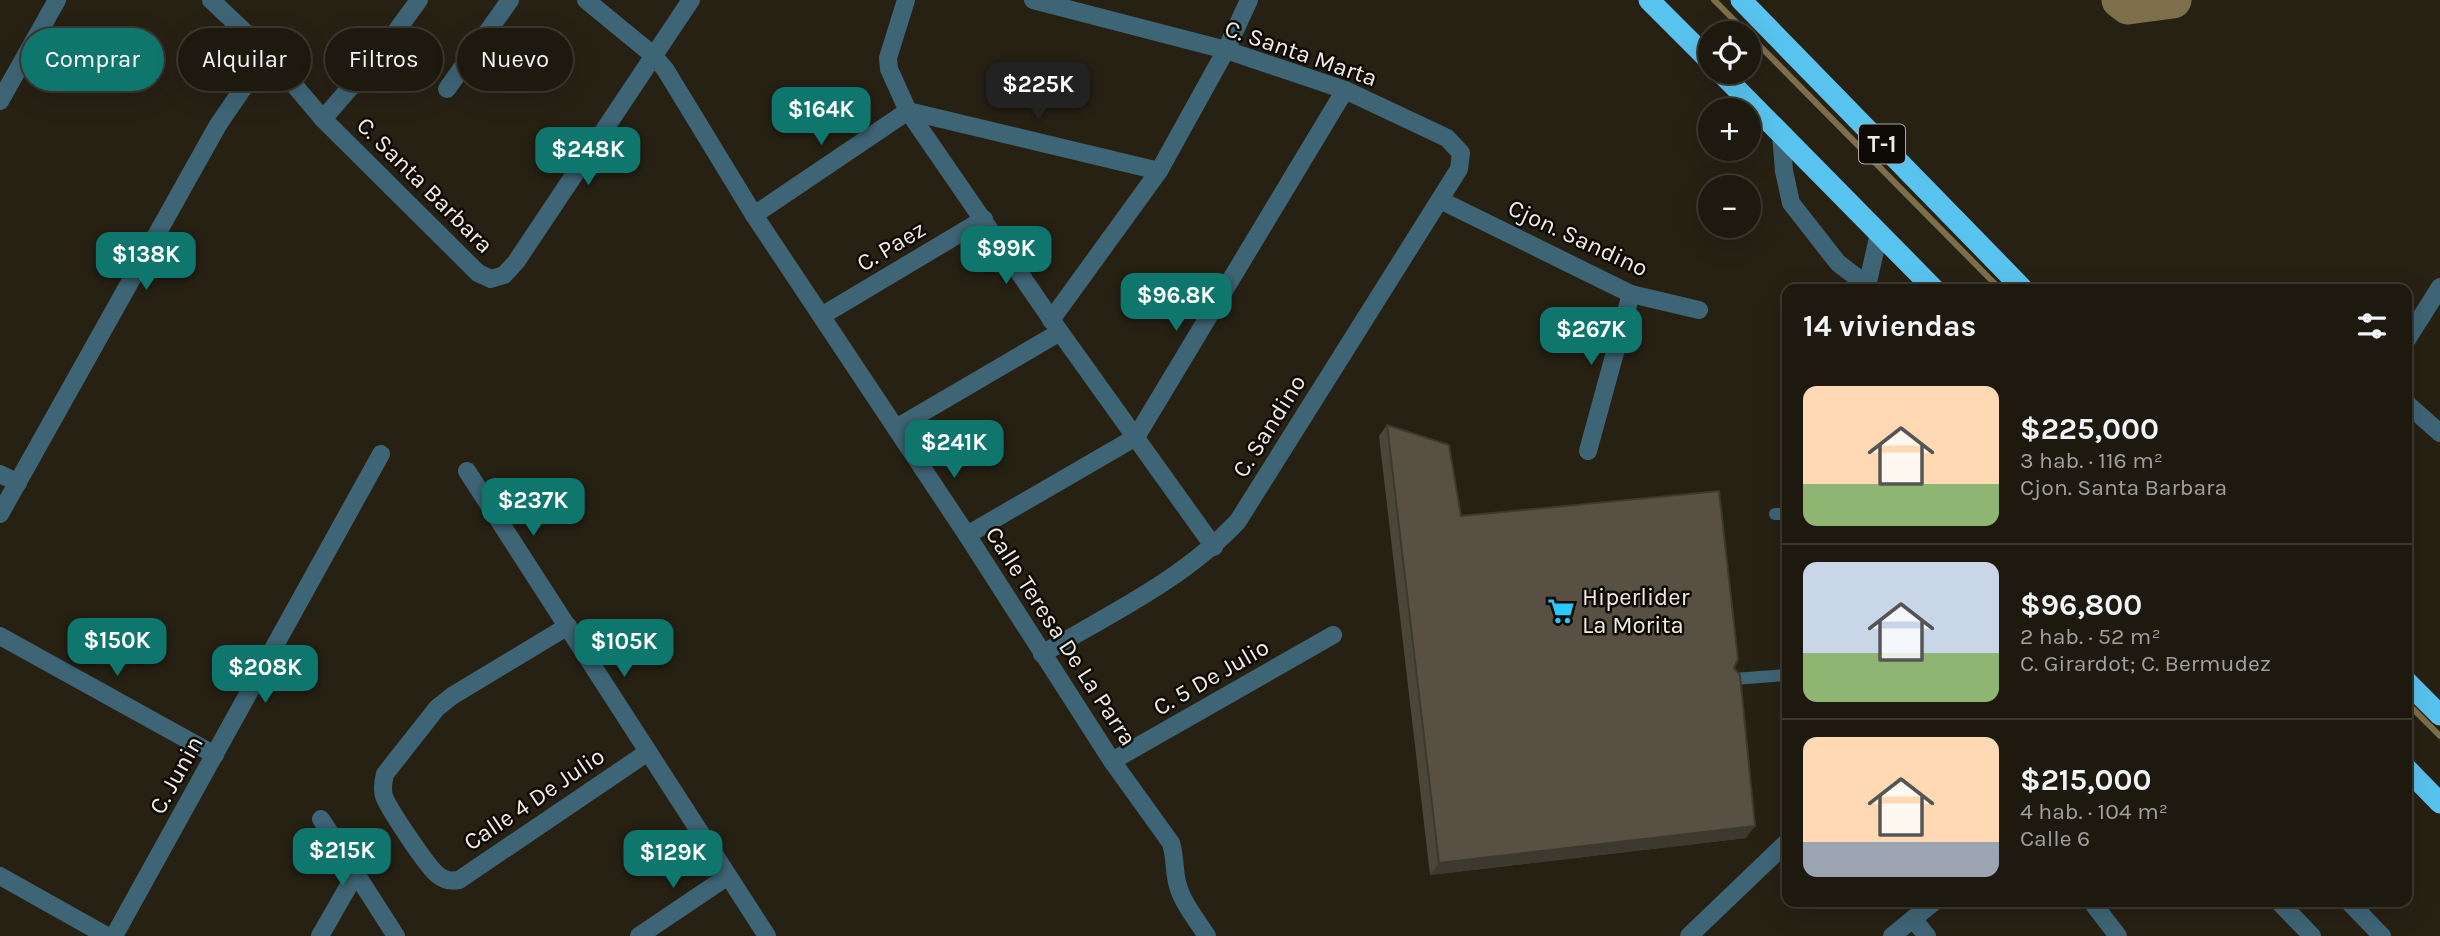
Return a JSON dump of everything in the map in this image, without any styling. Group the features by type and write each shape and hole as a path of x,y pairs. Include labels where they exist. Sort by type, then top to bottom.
{"highway":[{"path":"1649,0 1698,49"},
{"name":"T-1","path":"1741,0 2018,284"},
{"name":"T-1","path":"1732,84 1929,284"},
{"path":"2412,687 2440,715"},
{"path":"2412,774 2440,803"}],"street":[{"path":"0,101 57,0"},
{"name":"C. Santa Barbara","path":"211,0 241,28"},
{"path":"323,119 381,52 419,0"},
{"path":"447,89 510,0"},
{"name":"Calle Teresa De La Parra","path":"586,0 653,55 665,69 754,215 967,535 1112,761 1171,843 1177,882 1184,899 1207,936"},
{"path":"653,55 691,0"},
{"path":"906,0 888,58 889,69 908,111 1056,326 1214,547"},
{"name":"C. Santa Marta","path":"1033,0 1226,50 1345,90 1447,138 1461,153"},
{"path":"896,428 1056,326 1159,171 1226,50 1249,0"},
{"name":"C. Santa Barbara","path":"299,91 323,119 478,273 491,279 504,275 516,262 653,55"},
{"path":"967,535 1136,437 1345,90"},
{"path":"0,514 218,125 241,91"},
{"path":"754,215 908,111 1159,171"},
{"path":"1782,134 1784,171 1791,203 1838,263 1867,284"},
{"name":"C. Sandino","path":"1042,654 1183,571 1214,547 1238,521 1459,169 1461,153"},
{"name":"Cjon. Sandino","path":"1440,200 1631,294 1699,310"},
{"name":"C. Paez","path":"822,315 984,219"},
{"path":"1868,284 1879,233"},
{"path":"2412,331 2440,287"},
{"path":"1588,451 1631,294"},
{"path":"2412,408 2440,433"},
{"name":"C. Junin","path":"114,936 381,454"},
{"path":"467,471 767,936"},
{"path":"0,474 18,483"},
{"name":"Calle 4 De Julio","path":"568,626 437,708 390,766 383,782 385,800 434,871 446,880 459,880 648,752"},
{"name":"C. 5 De Julio","path":"1112,761 1333,635"},
{"path":"0,636 215,755"},
{"path":"321,819 396,936"},
{"path":"1689,936 1782,847"},
{"path":"320,936 356,873"},
{"path":"0,876 107,936"},
{"path":"639,936 728,876"},
{"path":"1892,936 1928,907"},
{"path":"2096,907 2118,936"},
{"path":"2284,907 2312,936"},
{"path":"2354,907 2382,936"},
{"path":"1913,919 1927,936"}],"lane":[{"path":"1734,679 1782,675"}],"building":[{"name":"Hiperlider La Morita","path":"1387,425 1449,445 1461,516 1719,491 1738,659 1734,668 1740,675 1755,826 1439,863"}],"waterway":[{"path":"1714,0 1735,21"},
{"path":"2120,0 2128,6 2173,0"},
{"path":"1761,47 1995,284"},
{"path":"2412,708 2440,736"}],"place":[{"name":"Hiperlider La Morita","path":"1561,611"}]}
